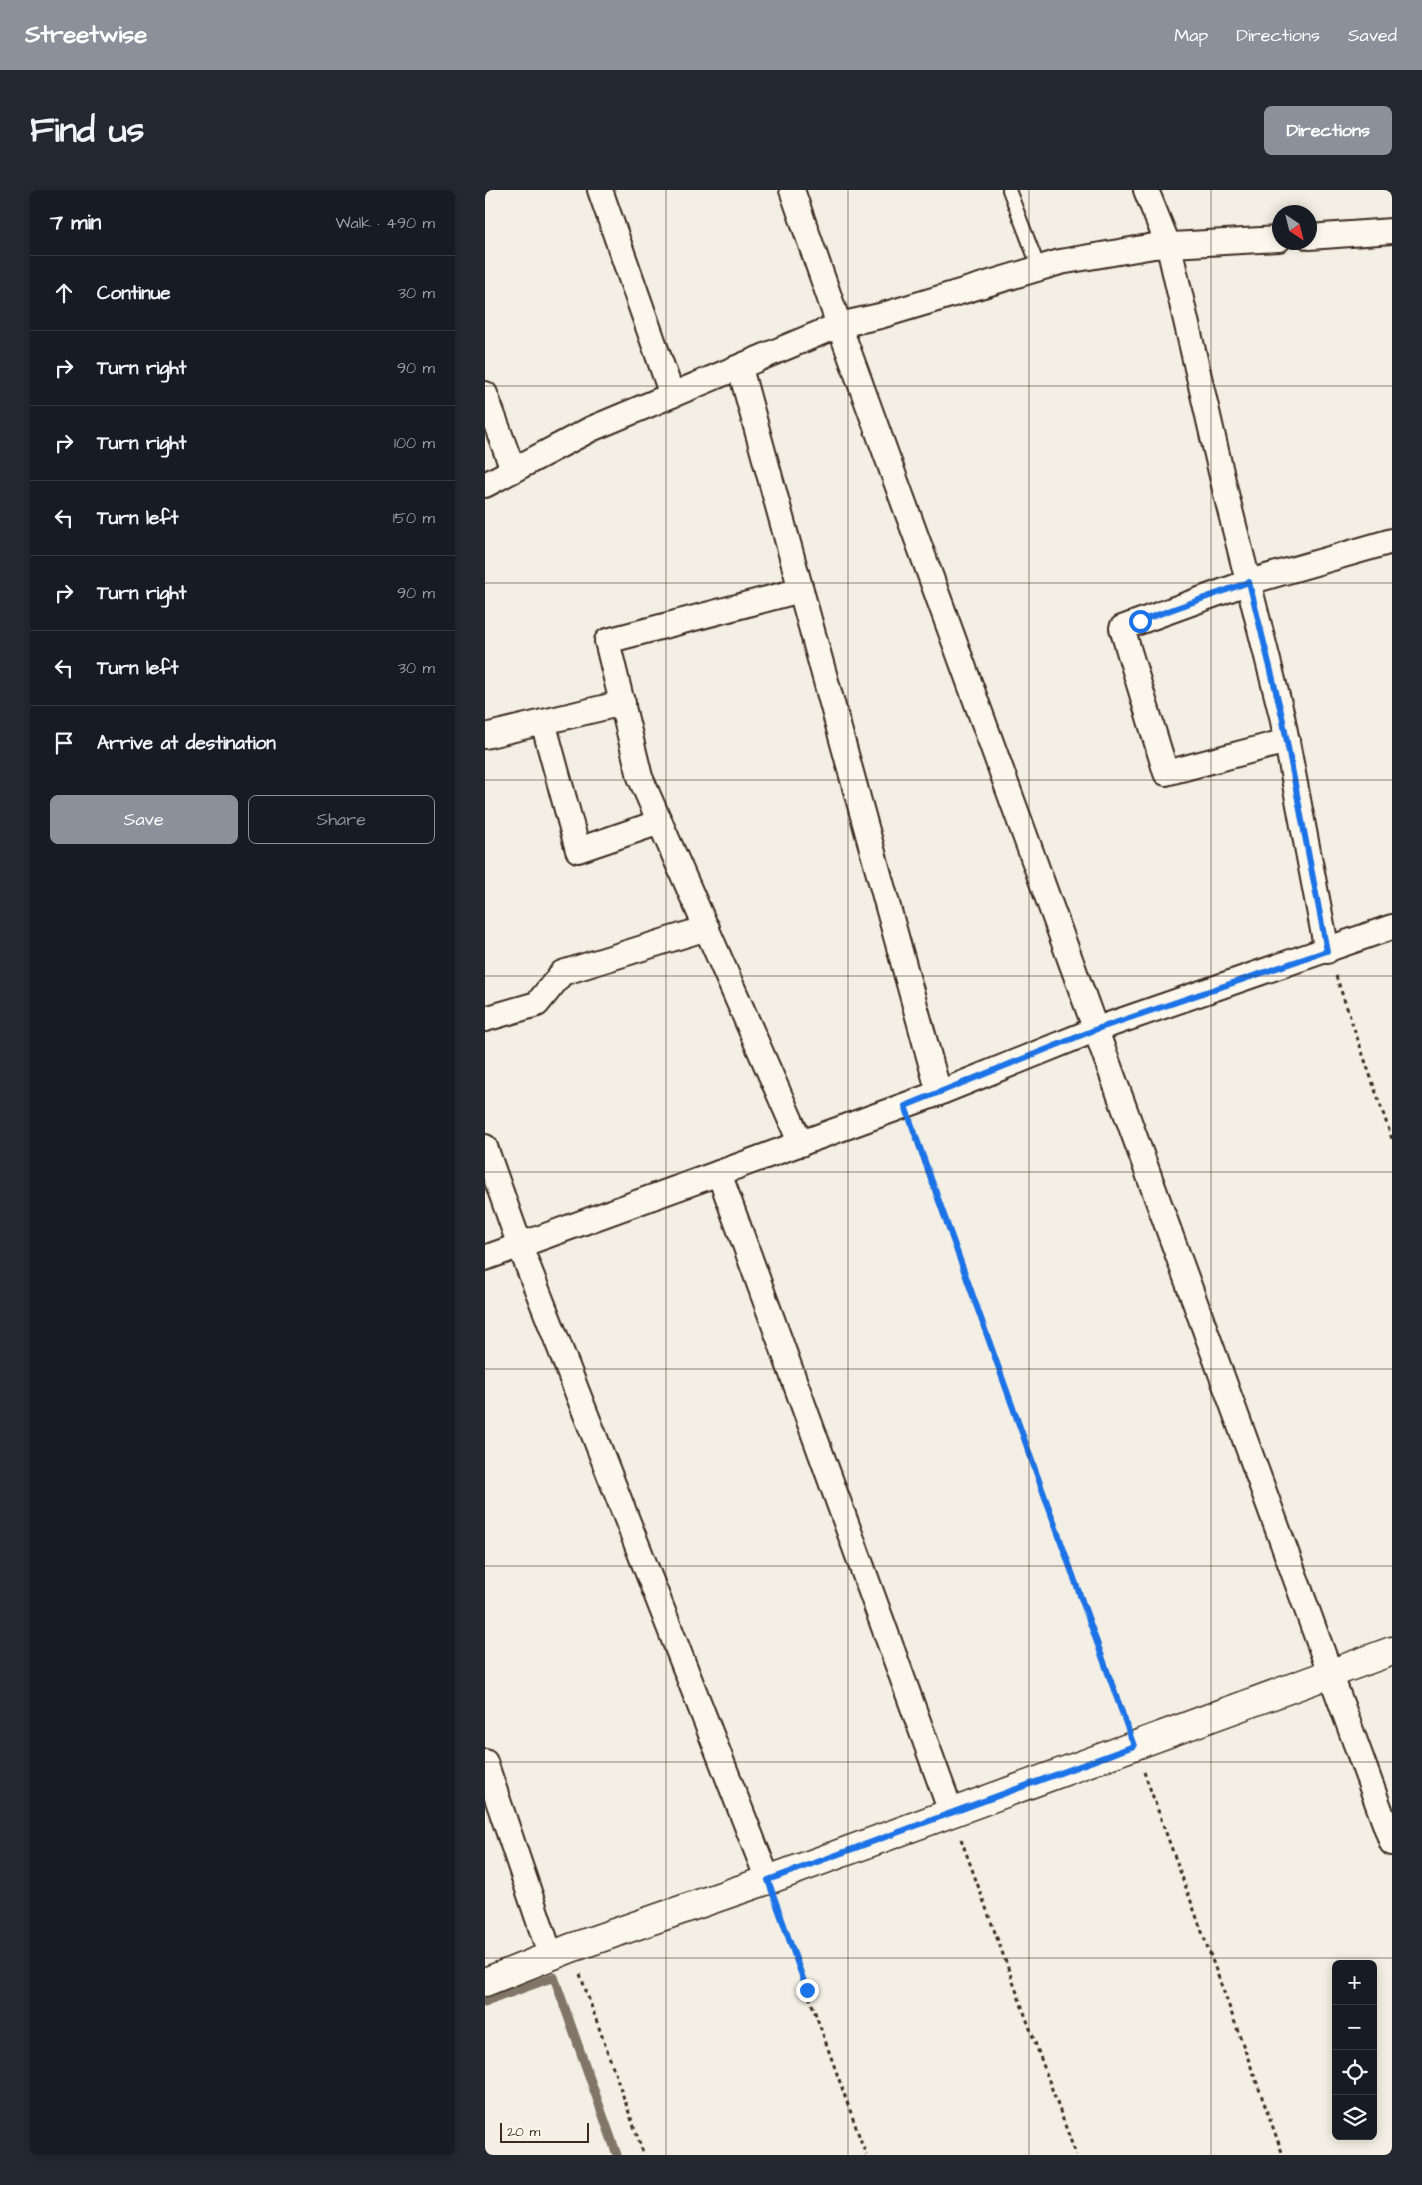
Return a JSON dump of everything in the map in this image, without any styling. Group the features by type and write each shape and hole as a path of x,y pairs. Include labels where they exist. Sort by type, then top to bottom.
{"street":[{"path":"600,190 672,395"},
{"path":"792,190 839,325 1392,1843"},
{"path":"1146,190 1169,247 1227,498 1287,741 1327,951"},
{"path":"1317,236 1392,231"},
{"path":"485,485 591,429 839,325 880,316 1039,268 1089,257 1154,246 1169,247 1272,240"},
{"path":"740,368 939,1093"},
{"path":"485,394 513,470"},
{"path":"1287,741 1166,773 1122,628 1249,582 1392,541"},
{"path":"801,590 607,641 640,777 801,1144"},
{"path":"485,736 623,703"},
{"path":"543,722 578,850 660,822"},
{"path":"485,1258 905,1106 1097,1029 1392,927"},
{"path":"485,1019 537,1004 563,973 707,928"},
{"path":"485,1147 520,1246 768,1880"},
{"path":"719,1173 951,1812"},
{"path":"485,1982 1392,1651"},
{"path":"485,1762 561,1953"}],"lane":[{"path":"1009,190 1039,268"}],"path":[{"path":"1327,951 1392,1139"},
{"path":"905,1106 1134,1746 1283,2155"},
{"path":"951,1812 1076,2155"},
{"path":"768,1880 866,2155"},
{"path":"561,1953 644,2155"}],"waterway":[{"path":"485,2002 554,1977 617,2155"}],"route":[{"path":"807,1990 768,1880 1134,1746 905,1106 1097,1029 1327,951 1282,716 1249,582 1140,621"}]}
